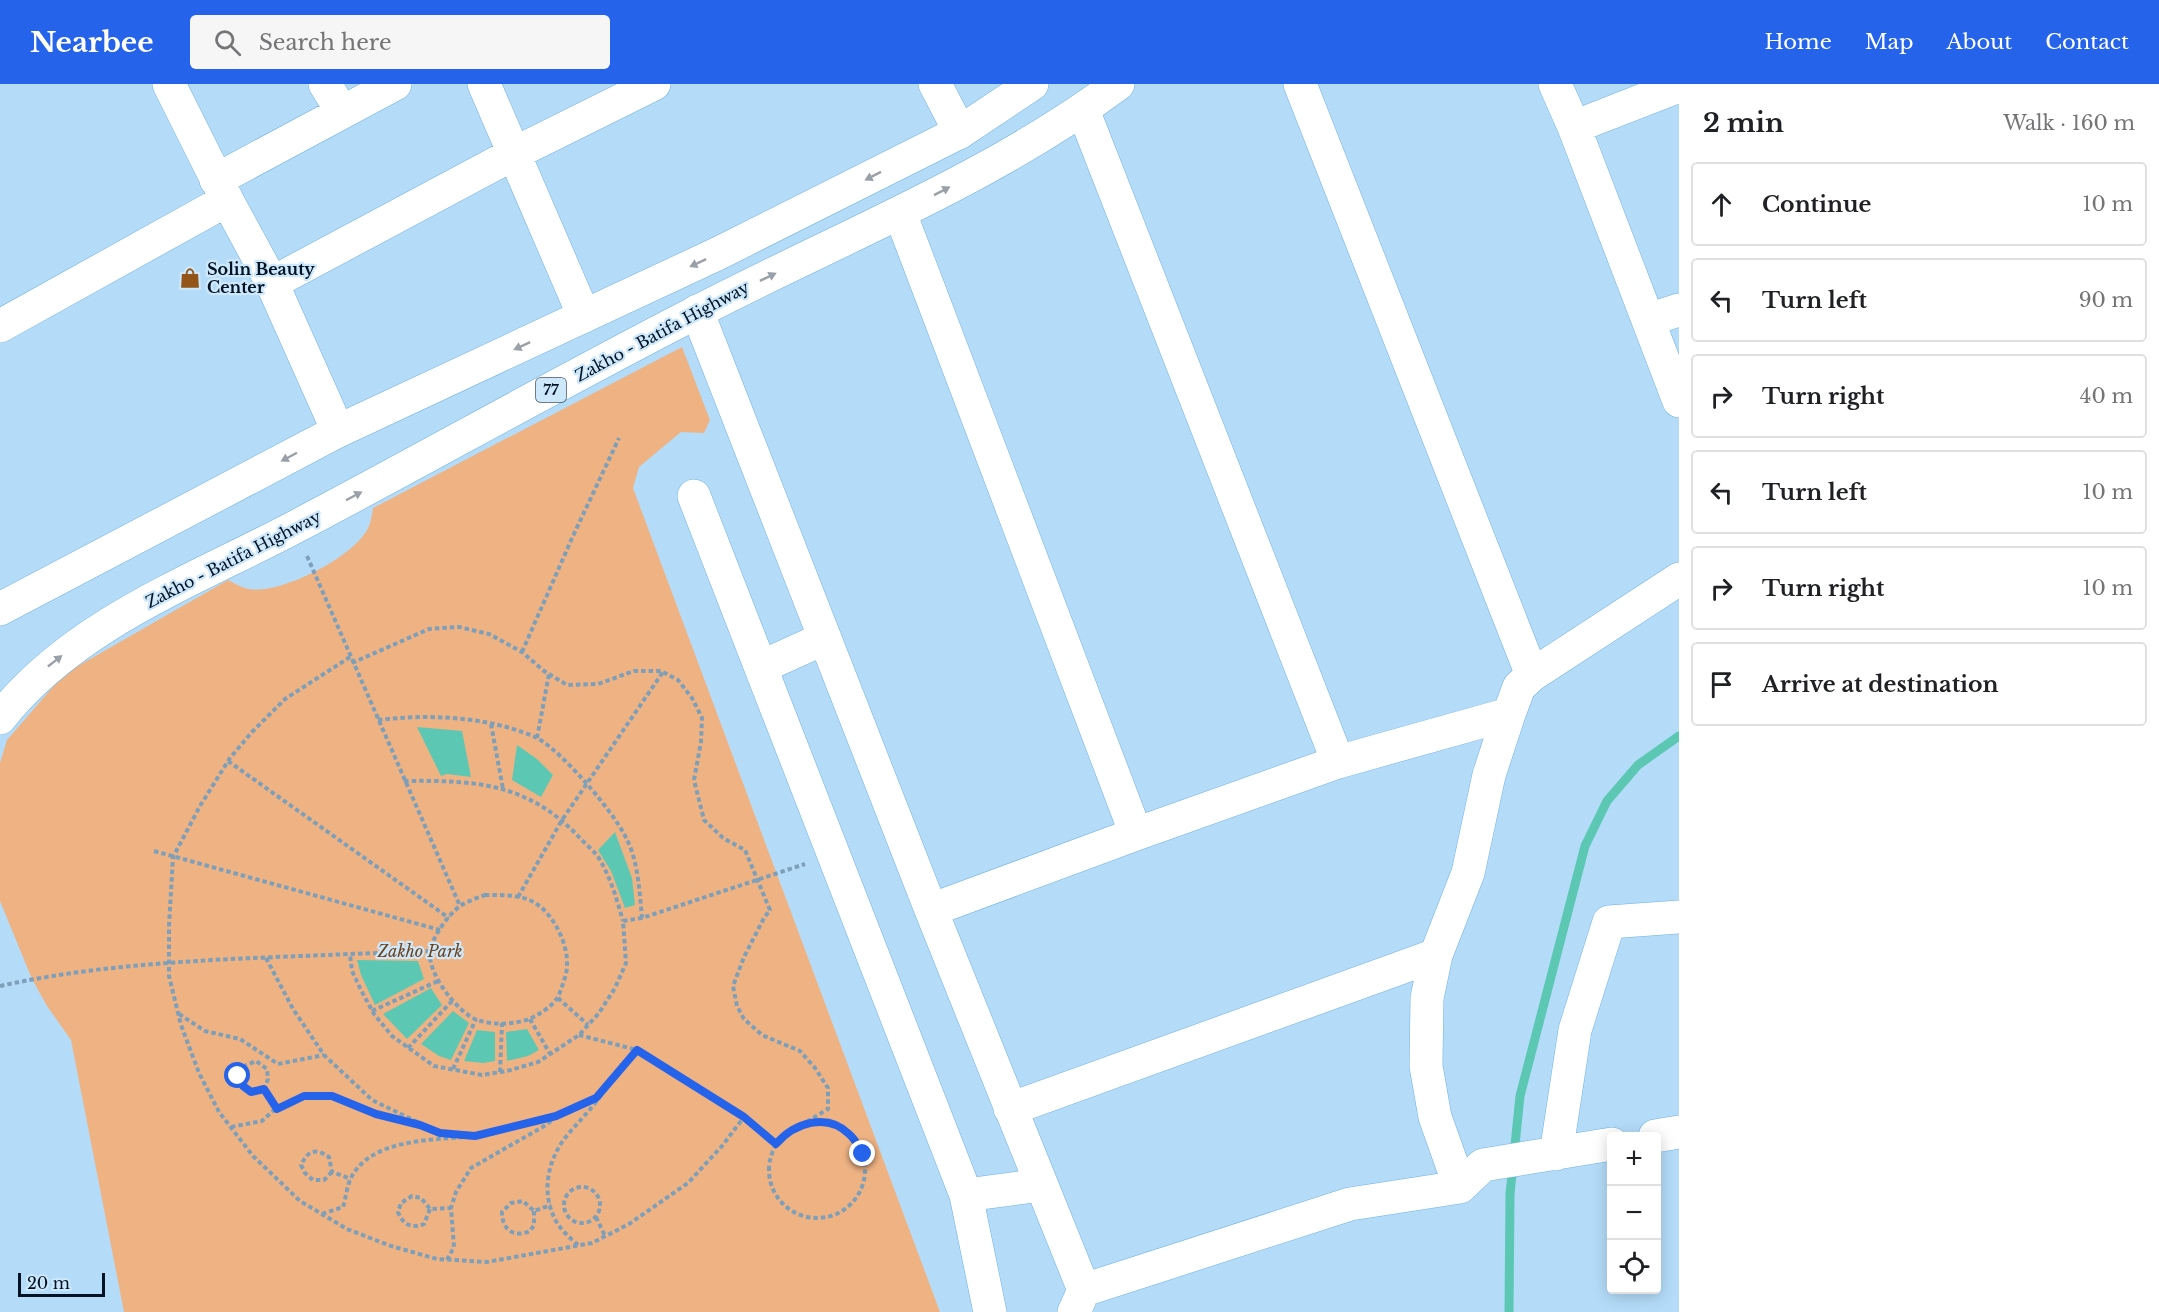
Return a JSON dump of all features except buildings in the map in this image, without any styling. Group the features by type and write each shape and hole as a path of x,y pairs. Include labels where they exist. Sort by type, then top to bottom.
{"main road":[{"path":"169,84 272,283 338,431"},
{"path":"325,84 342,112"},
{"path":"0,326 222,190 342,112 395,84"},
{"path":"484,84 584,316"},
{"path":"272,283 515,153 654,84"},
{"path":"935,84 960,132"},
{"path":"0,609 338,431 719,253 960,132 1032,84"},
{"name":"Zakho - Batifa Highway","path":"0,718 13,691 89,636 134,610 295,528 698,311 983,170 1083,110 1118,84"},
{"path":"1300,84 1532,675"},
{"path":"1555,84 1574,127 1679,401"},
{"path":"1574,127 1679,86"},
{"path":"1083,110 1338,762"},
{"path":"900,213 1136,834"},
{"path":"1648,320 1679,310"},
{"path":"698,311 931,910 1041,1185 1079,1301 1350,1204 1460,1187 1484,1165 1607,1145"},
{"path":"694,496 966,1195 990,1312"},
{"path":"1460,1187 1436,1117 1426,1066 1427,998 1436,955 1468,873 1489,775 1509,714 1519,687 1532,675 1679,579"},
{"path":"760,667 825,638"},
{"path":"931,910 1338,762 1509,714"},
{"path":"1556,1154 1575,1030 1608,922 1679,917"},
{"path":"1010,1109 1436,955"},
{"path":"1661,1136 1679,1132"},
{"path":"966,1195 1041,1185"}],"path":[{"path":"522,652 619,438"},
{"path":"295,528 460,907"},
{"path":"352,663 429,629 459,627 489,634 522,652 567,685 598,684 634,671 663,672 678,680 692,698 702,718 701,742 694,780 704,820 723,838 745,850 771,910 764,918 744,957 733,986 737,1006 744,1019 762,1035 800,1051 828,1088 828,1109 788,1131 776,1144 769,1166 771,1185 781,1202 792,1211 811,1218 837,1214 853,1203 863,1186 866,1169 863,1154 852,1136 837,1126 817,1121 802,1124"},
{"path":"350,657 285,699 252,732 228,761 200,806 173,857 169,926 170,976 178,1014 199,1073 219,1112 253,1156 300,1201 347,1229 391,1246 437,1259 487,1263 592,1243 646,1213 688,1183 722,1146 744,1117"},
{"path":"518,897 562,820 663,672"},
{"path":"537,738 549,674"},
{"path":"378,720 411,716 480,721 537,738 573,768 621,827 633,855 642,918"},
{"path":"491,724 503,789"},
{"path":"228,761 449,918"},
{"path":"350,954 352,971 372,1011 392,1036 434,1066 483,1075 538,1062 579,1035 599,1013 615,988 626,963 623,921 612,887 599,859 562,820 516,792 480,784 404,781"},
{"path":"154,851 440,930"},
{"path":"623,921 642,918 833,854"},
{"path":"485,895 518,897 538,904 560,936 566,952 567,966 558,998 530,1019 502,1023 476,1019 453,1000 438,981 431,964 430,951 440,930 460,907 485,895"},
{"path":"0,986 32,979 170,963 430,951"},
{"path":"266,958 293,1009 324,1055 372,1100 440,1133 475,1136"},
{"path":"372,1011 438,981"},
{"path":"558,998 588,1025"},
{"path":"408,1048 453,1000"},
{"path":"178,1014 205,1031 240,1039 278,1064 324,1055"},
{"path":"453,1069 476,1019"},
{"path":"530,1019 550,1054"},
{"path":"500,1072 502,1023"},
{"path":"579,1035 637,1050 744,1117 776,1144"},
{"path":"321,1214 343,1207 351,1179 366,1160 386,1148 412,1142 475,1136 556,1116 596,1098 637,1050"},
{"path":"256,1061 267,1069 268,1079 264,1089 251,1092 243,1086 238,1076 244,1066 256,1061"},
{"path":"579,1246 556,1222 547,1193 549,1168 565,1139 589,1113 611,1080"},
{"path":"264,1089 277,1109"},
{"path":"231,1127 262,1121 277,1109 304,1096 332,1096 376,1114 420,1125"},
{"path":"447,1260 454,1247 451,1208 456,1192 471,1168 546,1125 556,1116"},
{"path":"314,1150 329,1157 332,1172 324,1179 313,1180 305,1173 301,1165 308,1154 314,1150"},
{"path":"332,1172 351,1179"},
{"path":"596,1216 585,1223 570,1218 564,1207 570,1192 581,1188 593,1191 600,1206 596,1216 605,1236"},
{"path":"412,1196 422,1198 430,1209 424,1224 418,1227 409,1226 398,1212 401,1203 412,1196"},
{"path":"523,1201 534,1211 534,1225 530,1232 516,1234 504,1226 502,1212 511,1203 523,1201"},
{"path":"534,1211 551,1205"},
{"path":"430,1209 451,1208"}],"green space":[{"name":"Zakho Park","path":"682,347 710,420 704,433 681,432 639,467 633,488 940,1312 124,1312 71,1040 47,1006 32,979 0,901 0,763 7,740 64,674 228,580 246,588 263,589 297,580 316,571 334,561 362,538 369,526 373,508"}],"shaded area":[{"path":"417,727 462,731 471,777 447,774 441,776"},
{"path":"517,745 537,759 553,775 541,797 512,780"},
{"path":"615,832 632,878 635,905 625,908 611,871 598,850"},
{"path":"357,960 418,961 424,979 375,1005 361,975"},
{"path":"431,988 442,1005 407,1039 383,1014"},
{"path":"453,1011 469,1023 451,1060 439,1056 421,1044"},
{"path":"527,1029 539,1050 528,1056 507,1061 506,1032"},
{"path":"477,1030 495,1032 495,1061 483,1063 464,1061"}],"waterway":[{"path":"1509,1312 1510,1194 1520,1096 1585,846 1607,801 1638,765 1679,736"}],"place":[{"name":"Solin Beauty Center","path":"190,278"}],"route":[{"path":"238,1076 239,1082 251,1092 264,1089 277,1109 304,1096 332,1096 376,1114 420,1125 440,1133 475,1136 556,1116 596,1098 637,1050 744,1117 776,1144 788,1131 817,1121 845,1130 852,1136 863,1154"}]}
